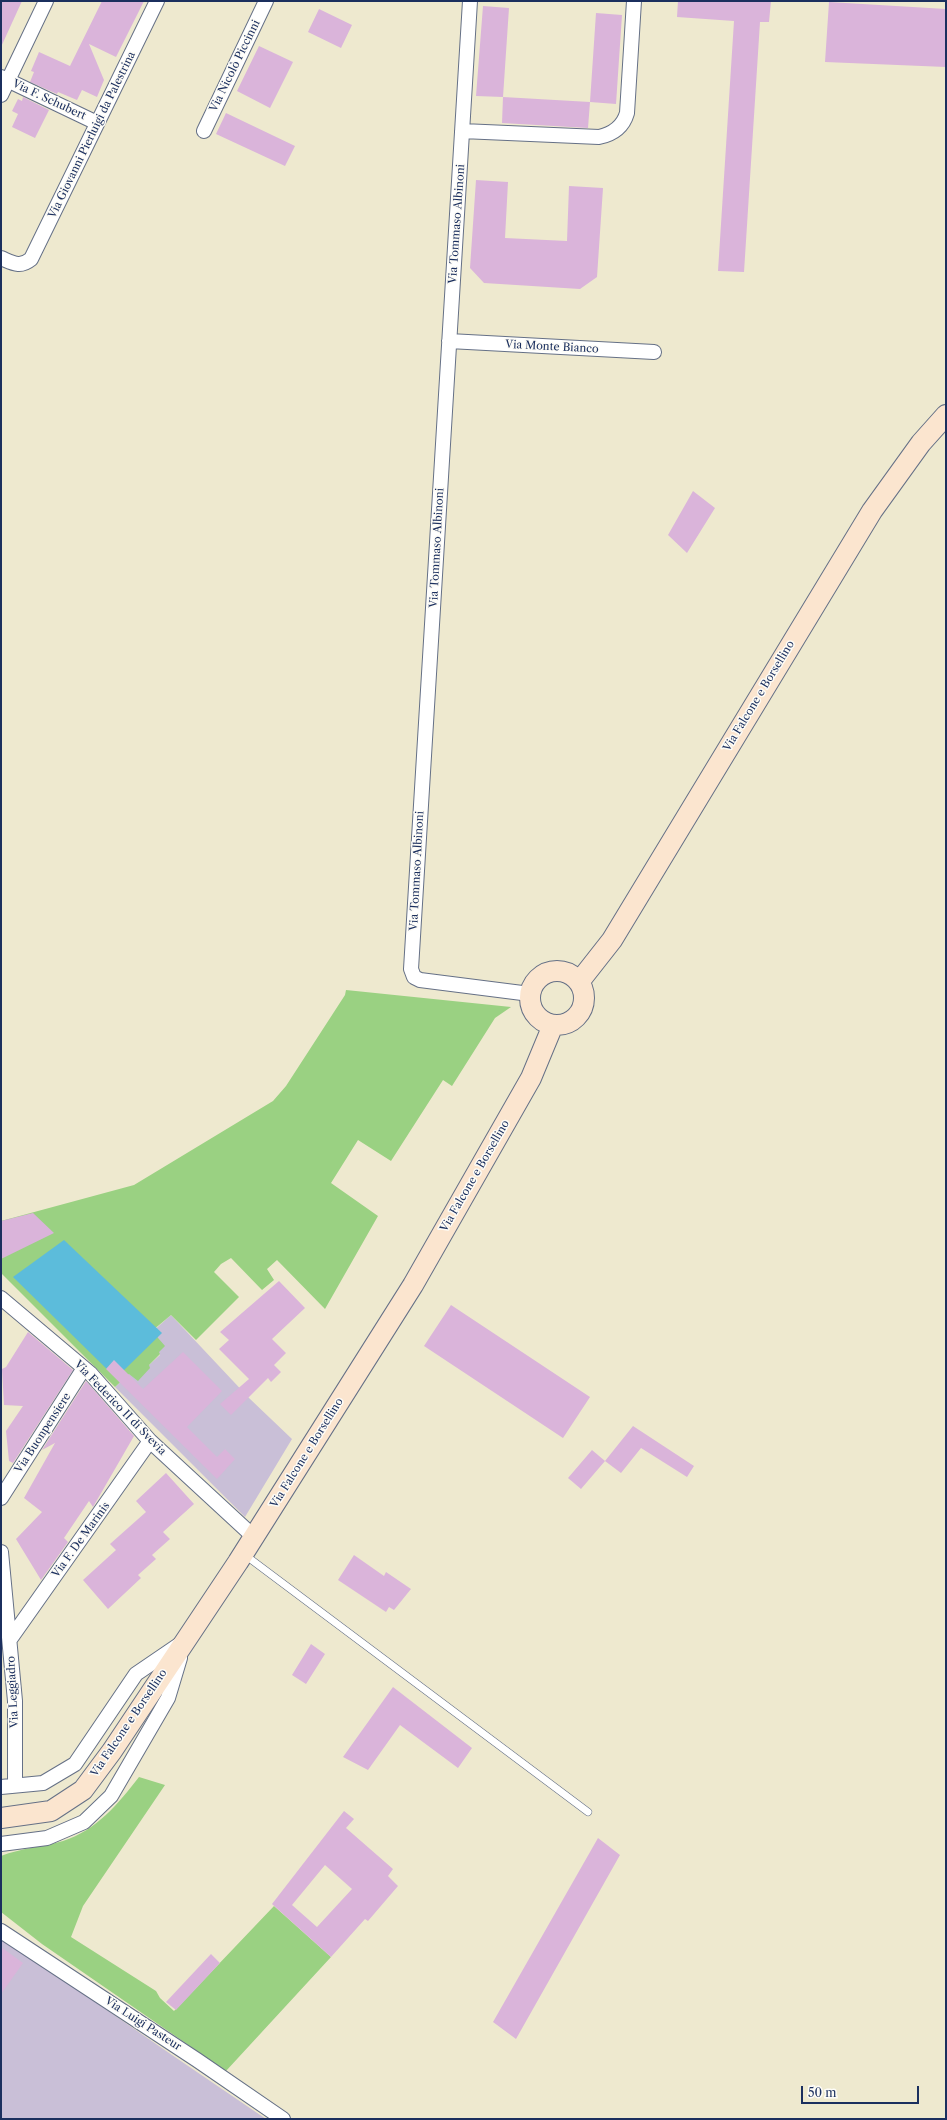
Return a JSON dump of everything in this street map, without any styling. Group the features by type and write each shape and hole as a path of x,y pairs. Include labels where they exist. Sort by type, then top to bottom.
{"main road":[{"name":"Via Falcone e Borsellino","path":"579,982 612,940 872,511 921,443 946,415"},
{"path":"555,970 572,975 579,982 583,990 582,1008 570,1022 562,1025 545,1023 532,1011 530,994 533,985 538,978 555,970"},
{"name":"Via Falcone e Borsellino","path":"1,1818 51,1811 83,1790 112,1750 244,1553 413,1285 531,1078 553,1025"}],"street":[{"path":"1,95 4,79 46,1"},
{"name":"Via Giovanni Pierluigi da Palestrina","path":"1,258 16,265 22,265 31,259 158,1"},
{"name":"Via Nicolò Piccinni","path":"204,131 266,1"},
{"name":"Via Tommaso Albinoni","path":"470,1 411,969 414,977 420,980 530,994"},
{"path":"462,132 599,137 617,129 625,120 627,113 634,1"},
{"name":"Via F. Schubert","path":"4,79 97,123"},
{"name":"Via Monte Bianco","path":"449,341 654,352"},
{"name":"Via Federico II di Svevia","path":"1,1298 84,1368 150,1442 254,1537"},
{"name":"Via Buonpensiere","path":"1,1498 84,1368"},
{"name":"Via F. De Marinis","path":"11,1638 150,1442"},
{"name":"Via Leggiadro","path":"1,1552 11,1638 15,1701 16,1785"},
{"path":"1,1787 43,1783 75,1764 136,1674 185,1640"},
{"path":"1,1844 47,1838 59,1833 84,1822 111,1796 168,1698 185,1640"},
{"name":"Via Luigi Pasteur","path":"1,1931 197,2060 283,2119"}],"lane":[{"path":"244,1553 588,1812"}],"shaded area":[{"path":"171,1315 249,1398 292,1439 245,1517 115,1387 129,1374 149,1365 160,1355 152,1332"},
{"path":"1,1937 172,2055 266,2119 1,2119"}],"green space":[{"path":"346,990 511,1007 495,1018 452,1086 443,1080 391,1161 358,1140 331,1183 378,1216 325,1309 277,1260 267,1269 274,1280 262,1290 231,1258 221,1264 214,1272 239,1297 196,1340 171,1315 152,1331 165,1346 159,1352 160,1354 149,1365 150,1368 138,1381 129,1374 115,1387 1,1273 1,1221 134,1185 273,1101 286,1086 345,995"},
{"path":"139,1777 165,1785 83,1906 71,1937 156,1991 160,1998 174,2011 274,1906 331,1957 226,2071 42,1944 1,1912 1,1856 16,1851 63,1841 86,1830 115,1806"}],"water":[{"path":"64,1240 162,1333 116,1378 13,1277"}],"building":[{"path":"1,1 22,1 1,47"},
{"path":"102,1 144,1 116,57 89,44 104,80 97,97 82,90 77,100 58,92 57,94 30,82 34,72 31,71 39,52 70,66"},
{"path":"678,1 771,1 769,22 760,22 744,272 718,271 734,21 677,17"},
{"path":"829,2 946,9 946,67 825,62"},
{"path":"483,6 509,8 503,97 476,96"},
{"path":"319,9 352,25 341,48 308,32"},
{"path":"596,13 622,15 616,104 590,102"},
{"path":"259,46 293,62 270,108 237,91"},
{"path":"23,97 49,110 35,138 12,127 18,114 12,111 18,99 22,101"},
{"path":"503,97 590,102 588,128 502,123"},
{"path":"226,113 295,146 285,166 216,134"},
{"path":"476,180 508,182 505,238 567,241 569,186 603,188 597,277 580,289 484,283 470,268"},
{"path":"693,491 715,508 687,553 668,535"},
{"path":"33,1213 54,1233 1,1259 1,1221"},
{"path":"279,1281 305,1308 272,1339 286,1353 274,1365 281,1372 271,1382 268,1378 231,1415 220,1404 249,1379 219,1349 229,1340 220,1332"},
{"path":"451,1305 590,1397 563,1438 424,1346"},
{"path":"28,1332 73,1370 13,1463 9,1461 6,1431 23,1406 4,1405 2,1369 6,1367"},
{"path":"183,1352 222,1391 187,1427 217,1457 225,1449 235,1459 217,1479 106,1369 114,1360 143,1389"},
{"path":"86,1381 134,1436 93,1507 89,1501 64,1538 68,1542 41,1580 16,1539 42,1512 24,1498 55,1443 42,1450"},
{"path":"633,1426 694,1466 687,1477 641,1448 621,1473 605,1461"},
{"path":"592,1450 605,1461 581,1489 568,1478"},
{"path":"166,1473 194,1504 163,1532 170,1539 152,1555 156,1559 138,1575 141,1578 108,1609 83,1580 116,1550 110,1544 146,1512 136,1501"},
{"path":"354,1555 384,1576 386,1572 411,1589 394,1610 389,1607 386,1612 338,1580"},
{"path":"311,1644 325,1654 306,1684 292,1675"},
{"path":"393,1687 472,1748 458,1768 400,1725 368,1770 343,1757"},
{"path":"344,1811 354,1819 346,1828 393,1869 388,1876 398,1886 368,1921 365,1919 331,1957 272,1904","holes":["325,1865 352,1889 317,1927 292,1905"]},
{"path":"598,1838 620,1855 516,2039 493,2022"},
{"path":"1,1947 23,1963 1,1994"},
{"path":"211,1954 220,1963 176,2010 166,2002"}]}
